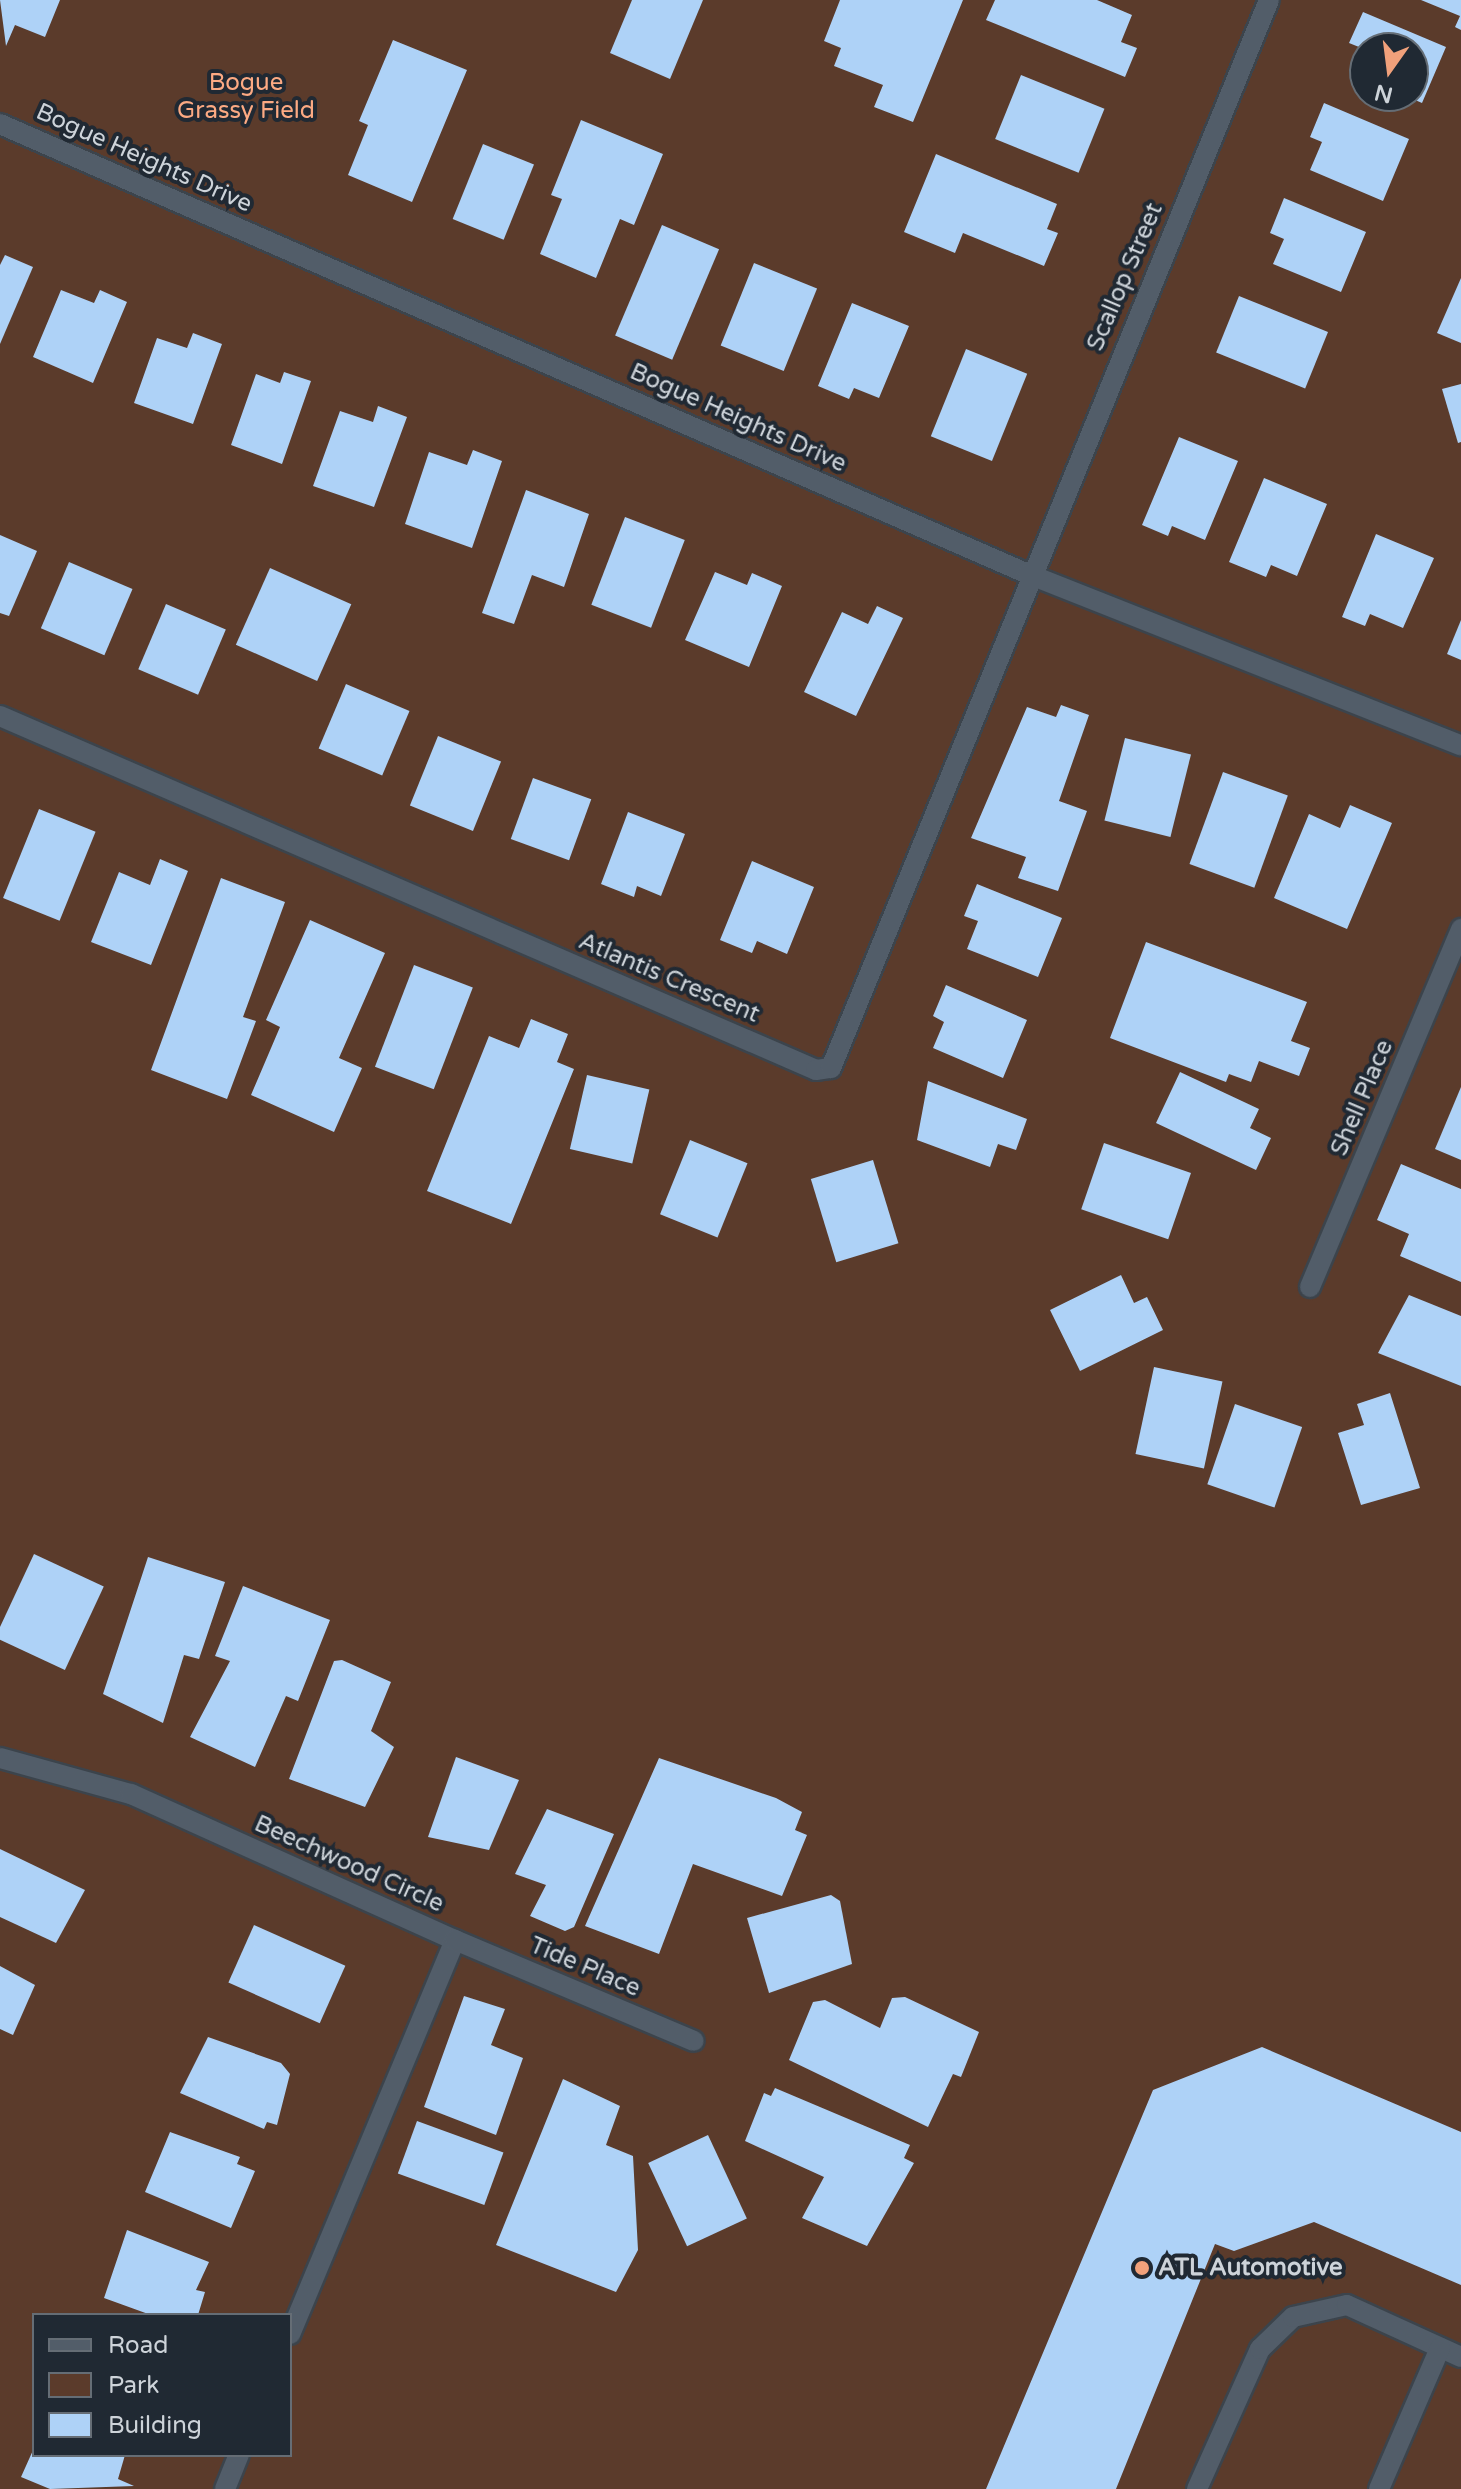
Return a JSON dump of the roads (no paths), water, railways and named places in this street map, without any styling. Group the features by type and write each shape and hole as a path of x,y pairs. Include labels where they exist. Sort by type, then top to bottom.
{"street":[{"name":"Scallop Street","path":"1028,574 1269,0"},
{"name":"Bogue Heights Drive","path":"0,124 1028,574 1461,745"},
{"name":"Atlantis Crescent","path":"0,716 823,1071 831,1068 1028,574"},
{"name":"Shell Place","path":"1310,1287 1461,929"},
{"name":"Beechwood Circle","path":"0,1758 131,1794 455,1940 292,2329"},
{"name":"Tide Place","path":"455,1940 694,2041"},
{"path":"1197,2489 1260,2349 1293,2317 1347,2305 1461,2357"},
{"path":"1379,2489 1440,2348"},
{"path":"225,2489 238,2457"}],"place":[{"name":"ATL Automotive","path":"1142,2268"}],"park label":[{"name":"Bogue Grassy Field","path":"246,97"}]}
